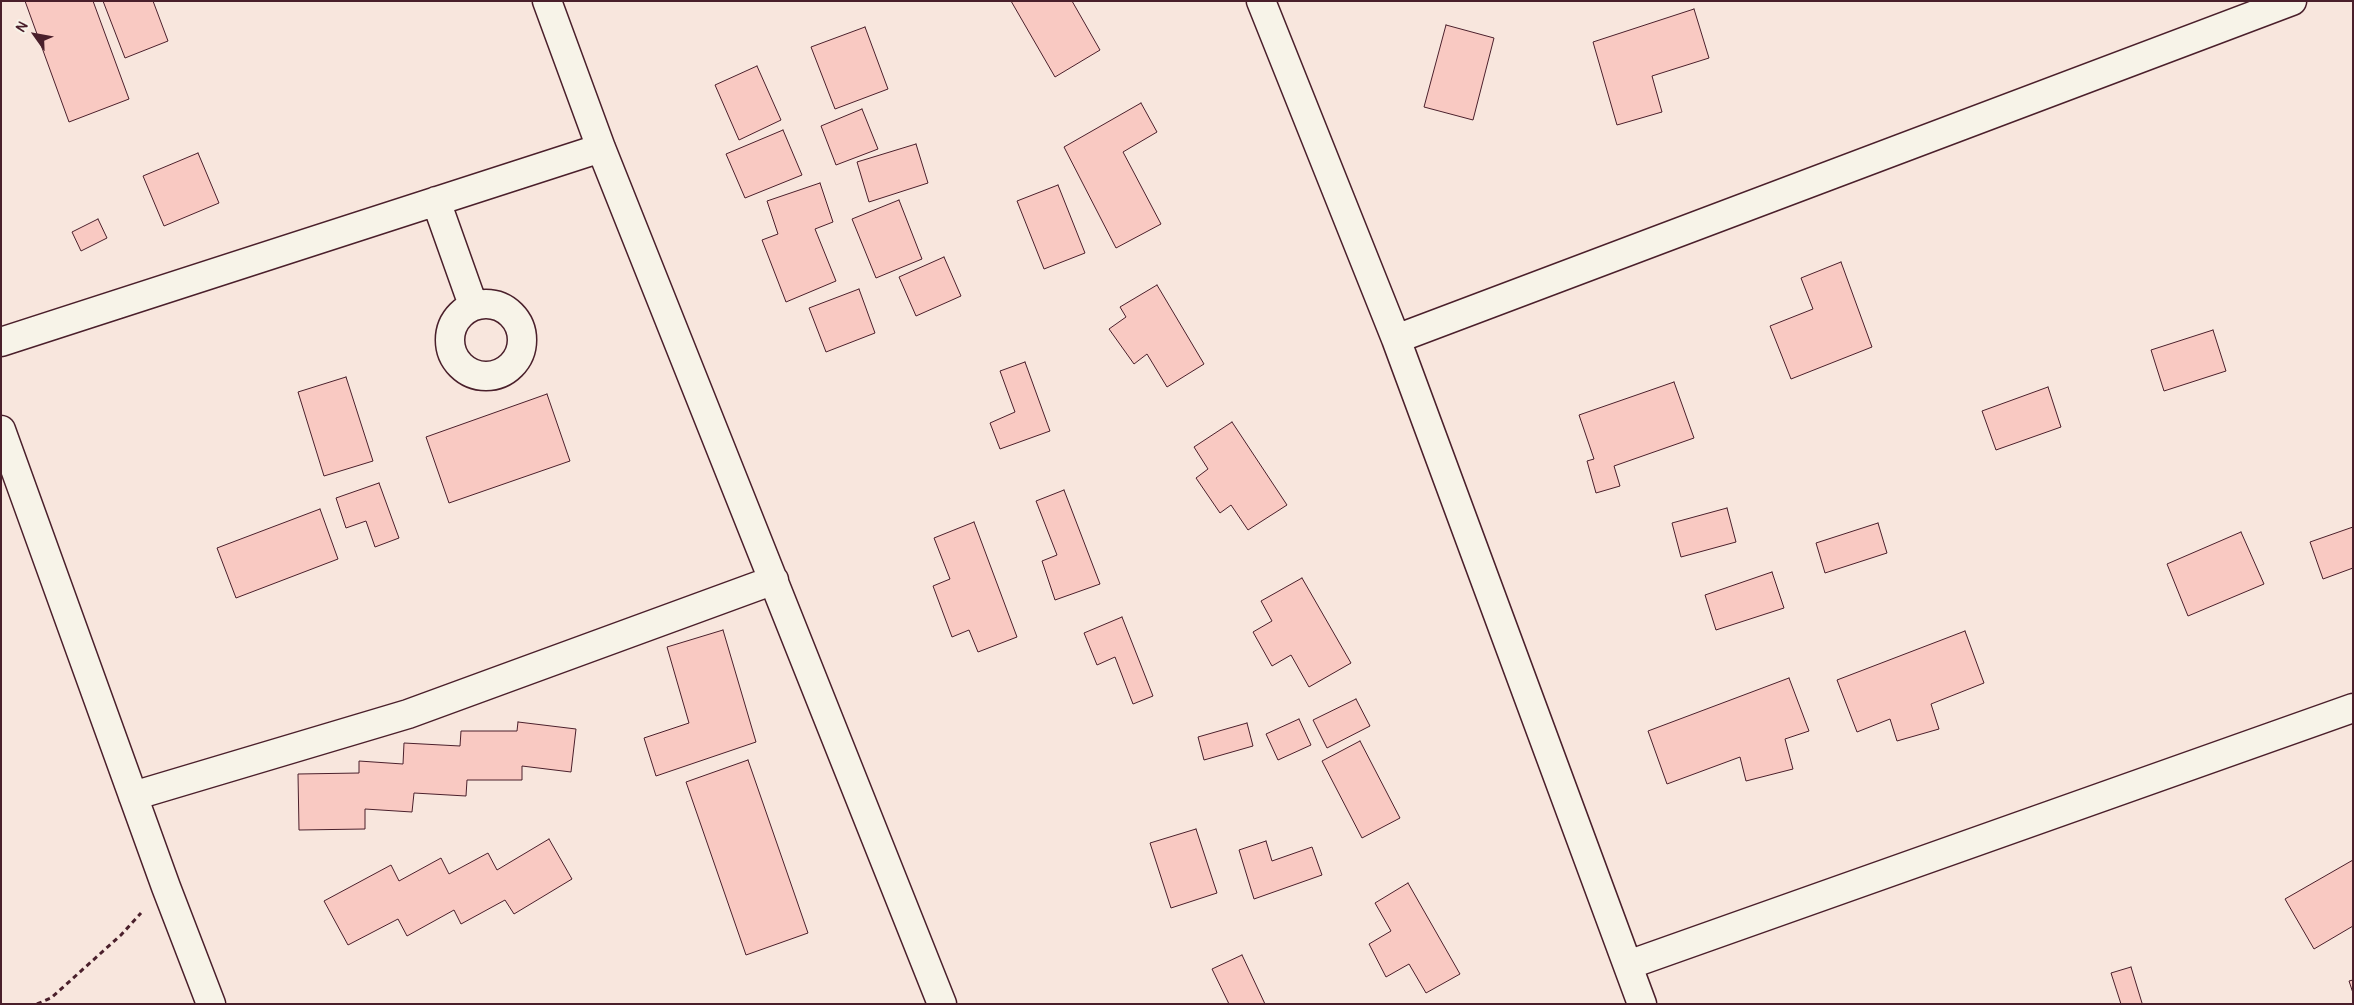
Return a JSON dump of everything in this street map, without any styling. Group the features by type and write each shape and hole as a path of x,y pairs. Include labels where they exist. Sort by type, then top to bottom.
{"street":[{"path":"547,1 601,148 942,1004"},
{"path":"1261,1 1396,338 1642,1004"},
{"path":"1396,338 2278,3"},
{"path":"1,342 601,148"},
{"path":"436,201 473,306"},
{"path":"1,430 166,887 211,1004"},
{"path":"133,796 408,714 774,580"},
{"path":"1628,965 2353,708"}],"path":[{"path":"37,1004 51,998 121,935 166,887"}],"building":[{"path":"25,1 93,1 129,99 69,122"},
{"path":"103,1 153,1 168,41 125,58"},
{"path":"1011,1 1072,1 1100,50 1055,77"},
{"path":"1694,9 1709,58 1652,76 1662,112 1617,125 1593,42"},
{"path":"1446,25 1494,38 1473,120 1424,107"},
{"path":"865,27 888,89 835,109 811,47"},
{"path":"757,66 781,120 739,140 715,85"},
{"path":"1141,103 1157,132 1123,152 1161,224 1116,248 1064,147"},
{"path":"862,109 878,149 836,165 821,126"},
{"path":"783,130 802,175 745,198 726,154"},
{"path":"916,144 928,183 869,202 857,162"},
{"path":"198,153 219,203 164,226 143,176"},
{"path":"820,183 833,222 815,229 836,281 786,302 762,240 778,234 767,201"},
{"path":"1058,185 1085,253 1044,269 1017,201"},
{"path":"899,200 922,259 876,278 852,219"},
{"path":"98,219 107,238 81,251 72,232"},
{"path":"944,257 961,296 916,316 899,277"},
{"path":"1841,262 1872,347 1791,379 1770,326 1813,309 1801,278"},
{"path":"1157,285 1204,364 1167,387 1147,354 1134,364 1109,329 1126,317 1120,307"},
{"path":"859,289 875,333 826,352 809,308"},
{"path":"2213,330 2226,371 2164,391 2151,350"},
{"path":"1025,362 1050,431 1000,449 990,423 1015,412 1000,371"},
{"path":"346,377 373,461 324,476 298,392"},
{"path":"1674,382 1694,438 1614,466 1620,486 1596,493 1587,461 1594,459 1579,415"},
{"path":"2048,387 2061,427 1996,450 1982,411"},
{"path":"547,394 570,461 449,503 426,437"},
{"path":"1232,422 1287,505 1248,530 1231,505 1220,513 1196,478 1208,469 1194,447"},
{"path":"379,483 399,538 375,547 366,521 346,528 336,498"},
{"path":"1064,490 1100,584 1055,600 1042,561 1057,555 1036,501"},
{"path":"1727,508 1736,542 1681,557 1672,523"},
{"path":"320,509 338,559 236,598 217,548"},
{"path":"974,522 1017,637 978,652 969,630 952,637 933,586 950,579 934,538"},
{"path":"1878,523 1887,553 1825,573 1816,543"},
{"path":"2353,527 2353,568 2323,579 2310,542"},
{"path":"2241,532 2264,584 2188,616 2167,564"},
{"path":"1772,572 1784,608 1716,630 1705,595"},
{"path":"1302,578 1351,663 1309,687 1291,655 1272,666 1253,632 1272,621 1261,601"},
{"path":"1122,617 1153,696 1133,704 1115,657 1097,665 1084,633"},
{"path":"723,630 756,742 656,776 644,738 689,723 667,647"},
{"path":"1965,631 1984,683 1931,704 1939,729 1897,741 1890,719 1857,732 1837,680"},
{"path":"1789,678 1809,731 1785,739 1793,769 1746,781 1740,757 1667,784 1648,731"},
{"path":"1356,699 1370,726 1327,748 1313,720"},
{"path":"1299,719 1311,745 1278,760 1266,734"},
{"path":"518,722 576,729 571,772 522,766 522,780 467,780 466,796 414,793 412,812 365,809 365,829 299,830 298,774 359,773 359,761 403,764 404,743 460,746 461,731 517,731"},
{"path":"1247,723 1253,746 1204,760 1198,737"},
{"path":"1360,741 1400,818 1362,838 1322,761"},
{"path":"748,760 808,933 746,955 686,782"},
{"path":"1196,829 1217,893 1171,908 1150,843"},
{"path":"549,839 572,879 514,914 505,900 461,924 454,910 407,936 398,919 348,945 324,901 391,865 399,881 441,858 449,874 488,853 497,870"},
{"path":"1266,841 1272,861 1312,847 1322,875 1254,899 1239,850"},
{"path":"2353,860 2353,926 2314,949 2285,899"},
{"path":"1408,883 1460,974 1426,993 1409,964 1386,977 1369,944 1391,931 1375,903"},
{"path":"1242,955 1265,1004 1229,1004 1212,969"},
{"path":"2131,967 2142,1003 2121,1004 2111,973"},
{"path":"2353,980 2353,993 2349,981"}]}
